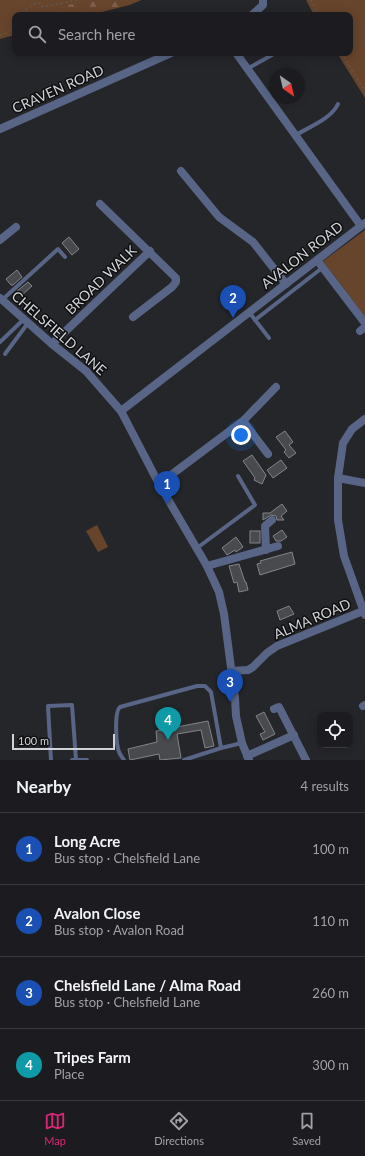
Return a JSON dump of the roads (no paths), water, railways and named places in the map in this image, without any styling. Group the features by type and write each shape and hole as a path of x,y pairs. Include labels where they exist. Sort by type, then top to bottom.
{"street":[{"path":"255,12 263,5 263,0"},
{"name":"CRAVEN ROAD","path":"0,129 164,56"},
{"path":"238,56 295,135 363,224"},
{"path":"181,171 219,218 253,242 286,284"},
{"name":"BROAD WALK","path":"100,204 150,251 176,278 176,282 172,287 133,317"},
{"name":"AVALON ROAD","path":"122,410 363,224"},
{"path":"0,240 16,227"},
{"name":"BROAD WALK","path":"52,344 150,251"},
{"path":"317,260 365,323"},
{"name":"CHELSFIELD LANE","path":"1,299 52,344 86,371 122,410 159,484 207,566 219,592 224,614 236,716 242,743 248,758"},
{"path":"159,484 243,422 276,387"},
{"path":"364,613 344,556 338,520 338,478 343,443 352,429 365,419"},
{"path":"243,422 268,454"},
{"path":"338,478 365,483"},
{"path":"266,550 265,526 272,520"},
{"path":"207,566 278,546"},
{"name":"ALMA ROAD","path":"231,672 248,670 277,646 364,613"},
{"path":"274,709 279,707 306,760"},
{"path":"248,758 294,735"}],"lane":[{"path":"247,70 270,56"},
{"path":"295,135 328,116 338,104"},
{"path":"1,299 58,249 65,257"},
{"path":"255,320 322,268"},
{"path":"249,312 269,338"},
{"path":"0,342 26,321"},
{"path":"5,354 26,321"},
{"path":"197,548 255,505 238,476"},
{"path":"124,760 119,752 118,745 117,710 120,707 197,686 205,686 211,692 221,748"},
{"path":"51,760 48,706 72,705 76,760"},
{"path":"184,760 242,743"},
{"path":"72,760 87,760"}],"place":[{"name":"Avalon Close","path":"233,318"},
{"name":"Long Acre","path":"167,504"},
{"name":"Chelsfield Lane / Alma Road","path":"230,702"},
{"name":"Tripes Farm","path":"168,740"}]}
